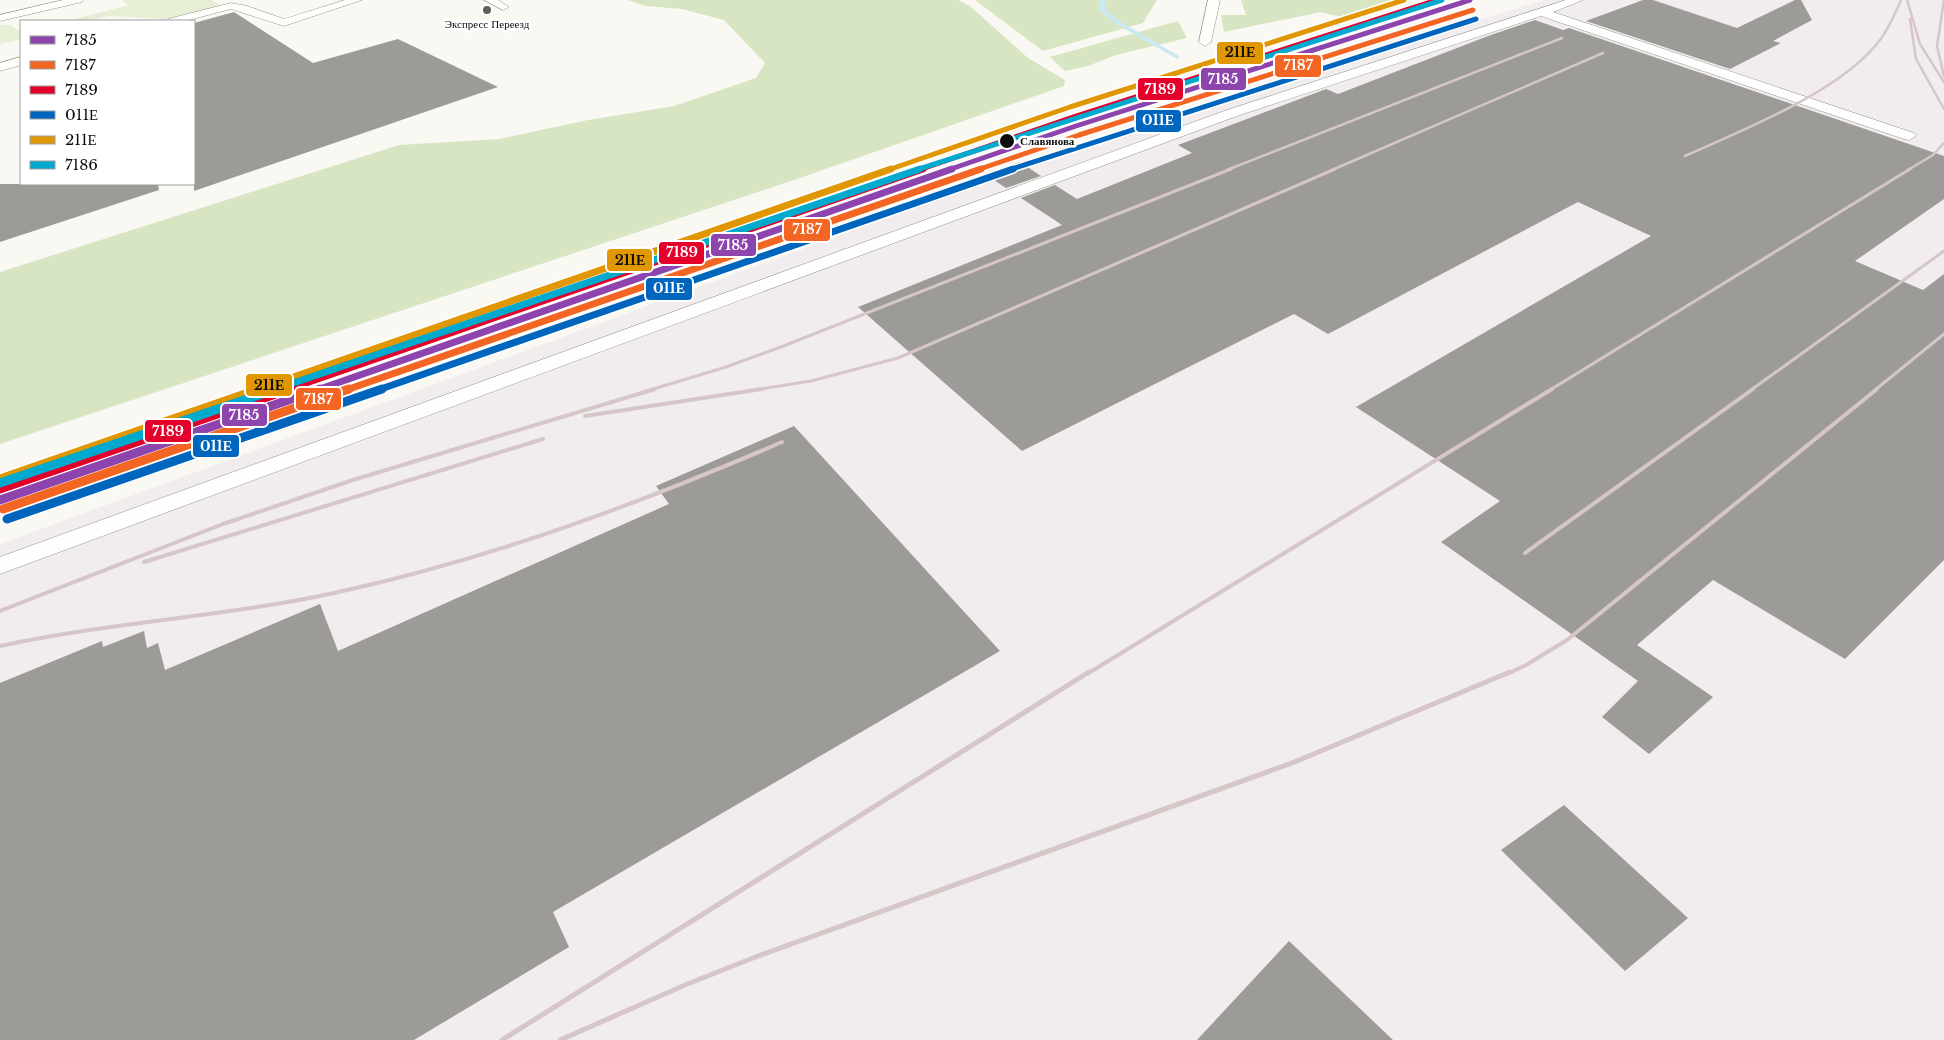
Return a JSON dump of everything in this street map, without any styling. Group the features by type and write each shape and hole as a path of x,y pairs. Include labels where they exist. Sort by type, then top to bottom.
{"lane":[{"path":"0,18 78,0"},
{"path":"176,20 238,6 284,23 356,0"},
{"path":"490,0 503,6"},
{"path":"1205,42 1214,0"},
{"path":"0,566 1232,113 1577,0"},
{"path":"1542,12 1910,136"},
{"path":"0,67 20,62"}],"shaded area":[{"path":"1544,0 1944,0 1944,1040 0,1040 0,544 971,187 964,182 1020,162 1029,168 1160,121 1463,21 1473,22"}],"green space":[{"path":"122,0 211,0 221,6 170,19 109,16 92,20 71,20 129,5"},
{"path":"627,0 958,0 970,6 1028,58 1065,80 1064,86 794,180 0,444 0,272 399,145 499,139 588,120 674,106 756,78 765,63 724,20 682,9 645,6"},
{"path":"975,0 1157,0 1143,23 1043,51"},
{"path":"1241,0 1397,0 1342,17 1321,12 1224,32 1221,15 1246,15"},
{"path":"1178,21 1187,38 1116,55 1088,66 1065,71 1050,57"},
{"path":"0,25 11,25 20,32 20,39 0,44"}],"building":[{"path":"1643,0 1653,0 1737,28 1795,0 1801,0 1812,20 1773,41 1781,43 1730,69 1586,21"},
{"path":"234,12 313,63 398,39 498,87 194,191 195,23"},
{"path":"1535,20 1563,30 1569,28 1944,156 1944,199 1855,261 1923,290 1944,274 1944,560 1845,659 1713,580 1637,645 1713,697 1649,754 1602,717 1638,681 1441,542 1500,501 1356,407 1651,236 1578,202 1328,334 1294,314 1022,451 858,307 1062,225 1021,198 1055,185 1077,199 1192,153 1178,145 1326,89 1338,94 1488,36"},
{"path":"1020,162 1041,176 1006,188 985,174"},
{"path":"0,184 158,185 159,190 0,242"},
{"path":"794,426 1000,651 553,912 569,947 414,1040 0,1040 0,683 102,641 103,647 144,631 147,648 158,643 165,670 320,604 338,651 669,504 656,486"},
{"path":"1564,805 1688,918 1625,971 1501,850"},
{"path":"1289,941 1393,1040 1197,1040"}],"waterway":[{"path":"1102,0 1102,10 1117,22 1177,57"}],"railway":[{"path":"1685,156 1790,107 1842,76 1863,59 1880,40 1901,0"},
{"path":"1907,0 1920,44 1944,82"},
{"path":"1944,0 1937,46 1944,76"},
{"path":"1910,19 1916,59 1944,109"},
{"path":"1227,170 1562,38"},
{"path":"1332,170 1603,53"},
{"path":"1908,170 1933,155 1944,143"},
{"path":"650,390 726,367 781,347 1231,169"},
{"path":"754,390 811,381 898,358 1335,169"},
{"path":"1550,390 1910,169"},
{"path":"1751,390 1944,251"},
{"path":"1875,390 1944,334"},
{"path":"0,611 223,524 356,479 655,389"},
{"path":"585,416 762,389"},
{"path":"1087,674 1552,389"},
{"path":"1525,553 1753,389"},
{"path":"1507,674 1526,665 1567,640 1877,389"},
{"path":"144,562 543,439"},
{"path":"0,646 83,631 293,601 392,579 506,547 562,528 672,487 782,442"},
{"path":"502,1040 1089,672"},
{"path":"560,1040 685,985 758,956 1292,763 1510,672"}],"transit line":[{"name":"211Е","path":"0,479 1070,107 1404,0"},
{"name":"7189","path":"0,489 1073,117 1437,0"},
{"name":"7186","path":"0,483 923,168 1442,0"},
{"name":"7185","path":"0,500 1076,126 1470,0"},
{"name":"7187","path":"3,509 1079,135 1473,10"},
{"name":"011Е","path":"7,519 1082,145 1476,19"}],"place":[{"name":"Экспресс Переезд","path":"487,10"},
{"name":"Славянова","path":"1007,141"}]}
